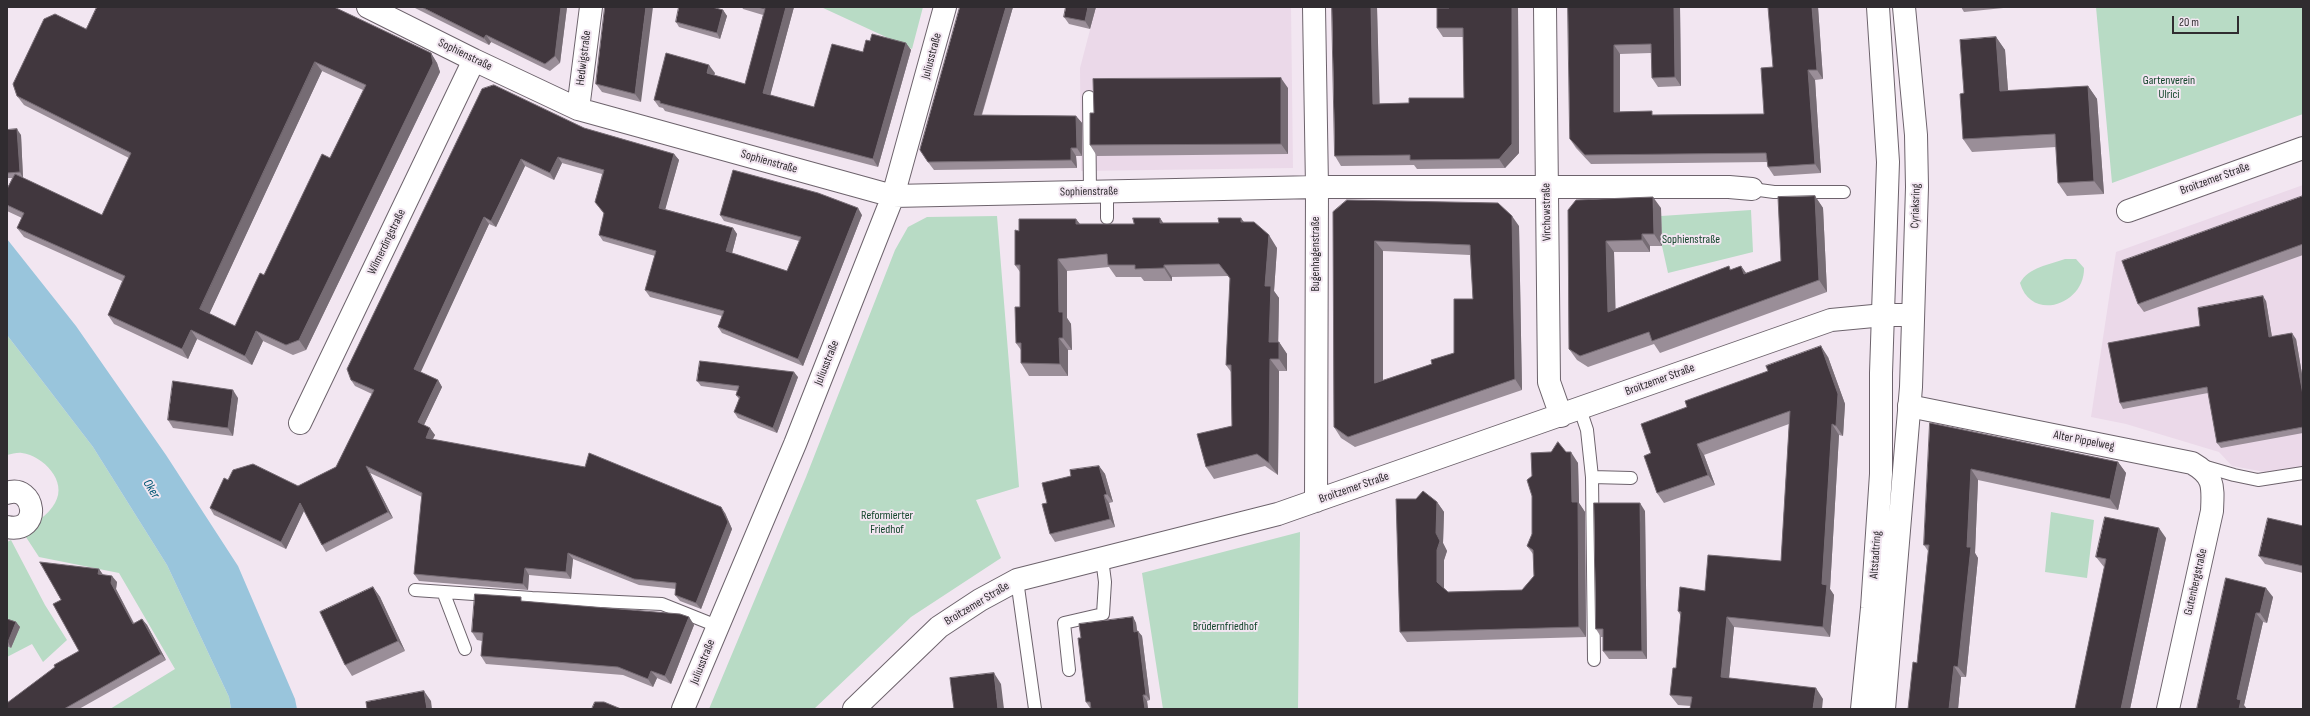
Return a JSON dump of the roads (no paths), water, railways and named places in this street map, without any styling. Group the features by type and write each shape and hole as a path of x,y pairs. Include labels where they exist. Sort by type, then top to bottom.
{"street":[{"name":"Sophienstraße","path":"368,7 474,60 578,109 893,196 1316,186 1729,187 1752,189"},
{"name":"Hedwigstraße","path":"578,109 591,7"},
{"name":"Juliusstraße","path":"683,709 795,444 893,196 945,7"},
{"name":"Bugenhagenstraße","path":"1314,7 1316,186 1316,501"},
{"name":"Virchowstraße","path":"1545,7 1549,382 1570,412"},
{"path":"1878,7 1888,162 1884,315"},
{"name":"Cyriaksring","path":"1904,7 1916,135 1917,187 1909,406"},
{"name":"Wilmerdingstraße","path":"300,423 474,60"},
{"name":"Broitzemer Straße","path":"2128,211 2303,148"},
{"name":"Broitzemer Straße","path":"854,709 939,627 980,600 1018,580 1278,514 1831,320 1884,315 1913,315"},
{"name":"Altstadtring","path":"1862,709 1879,518 1884,315"},
{"name":"Altstadtring","path":"1884,709 1909,406"},
{"name":"Alter Pippelweg","path":"1909,406 2192,463"},
{"name":"Gutenbergstraße","path":"2168,709 2212,511 2211,482 2205,470 2192,463"},
{"path":"7,493 22,494 30,503 32,509 28,521 24,525 18,528 7,528"}],"lane":[{"path":"1089,97 1098,192 1107,218"},
{"name":"Sophienstraße","path":"1752,189 1774,192 1844,192"},
{"path":"1570,412 1587,430 1592,477 1594,660"},
{"name":"Alter Pippelweg","path":"2192,463 2258,480 2303,473"},
{"path":"1592,477 1632,478"},
{"path":"1069,670 1064,623 1103,614 1105,582 1102,559"},
{"path":"1018,580 1035,709"},
{"path":"414,590 444,594 662,604 718,626"},
{"path":"444,594 465,649"}],"water":[{"name":"Oker","path":"7,239 76,326 166,455 238,566 295,699 297,709 231,709 229,697 167,565 93,447 7,335"}],"park label":[{"name":"Gartenverein Ulrici","path":"2169,88"},
{"name":"Reformierter Friedhof","path":"887,523"},
{"name":"Brüdernfriedhof","path":"1225,627"}]}
